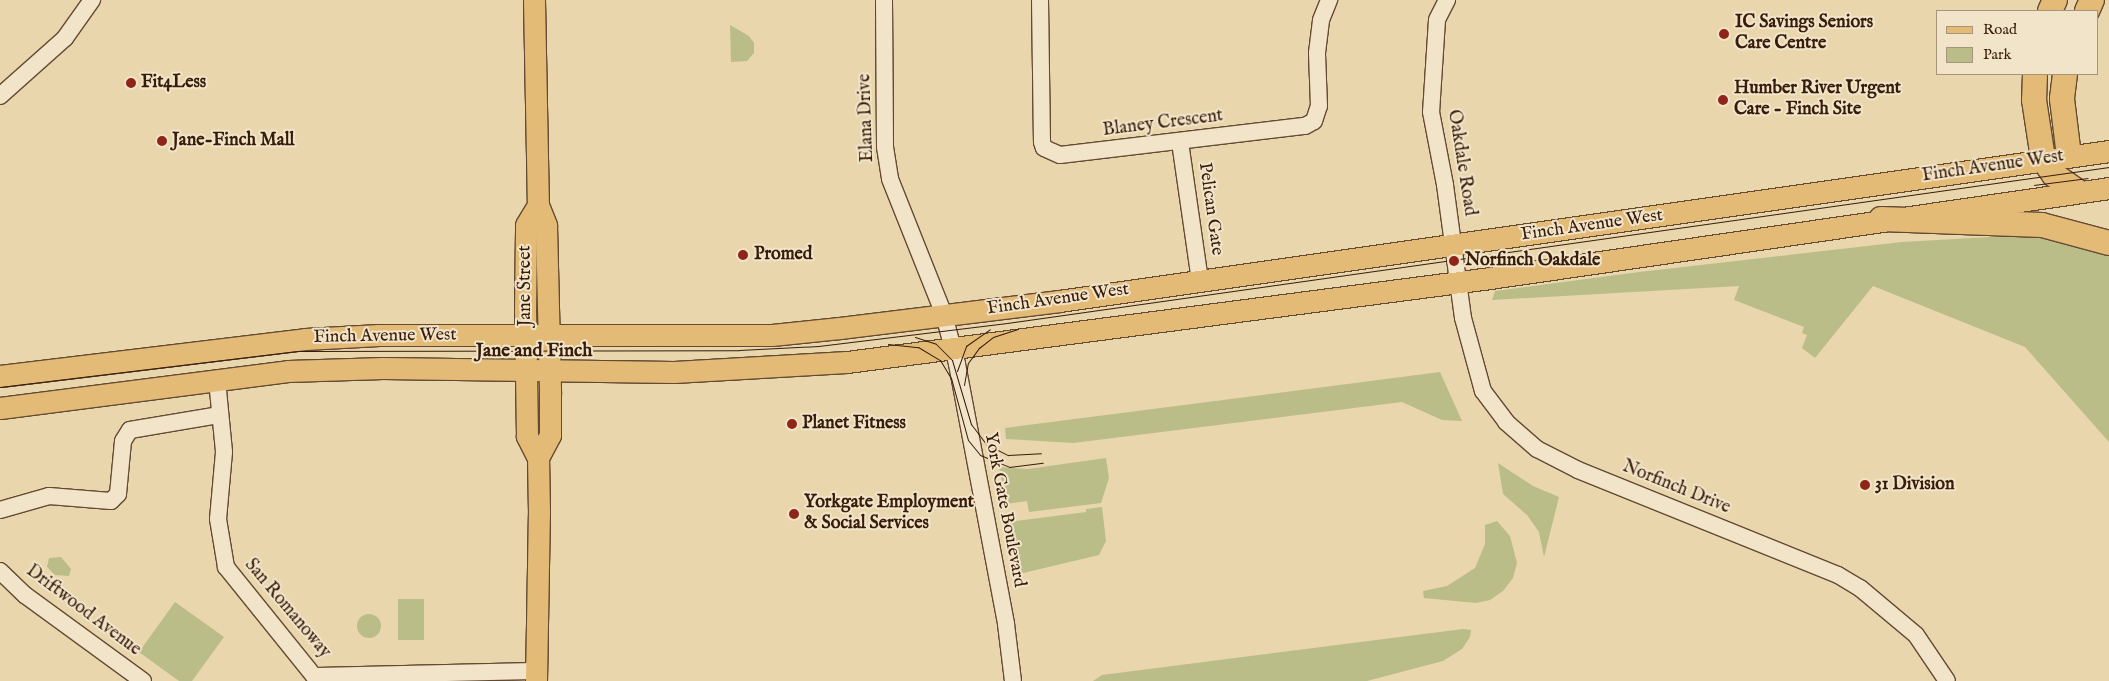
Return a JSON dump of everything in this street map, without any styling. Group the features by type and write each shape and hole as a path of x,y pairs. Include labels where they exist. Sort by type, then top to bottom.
{"highway":[{"path":"2035,75 2034,100 2043,159 2054,175 2077,191"},
{"path":"2065,75 2062,99 2069,156"},
{"path":"1881,219 2042,225 2109,243"}],"main road":[{"name":"Jane Street","path":"534,0 538,205 546,225 550,435 538,458 536,676"},
{"name":"Finch Avenue West","path":"0,376 305,339 772,335 944,315 1200,280 2109,151"},
{"name":"Finch Avenue West","path":"0,408 288,371 336,369 549,371 757,369 847,362 1458,281 2077,191 2109,188"},
{"name":"Jane Street","path":"538,205 526,225 527,436 538,458"}],"street":[{"path":"0,96 65,38 92,0"},
{"name":"Elana Drive","path":"884,0 885,147 890,179 944,315 953,348"},
{"name":"Blaney Crescent","path":"1042,0 1041,124 1044,148 1060,155 1305,126 1314,120 1320,106 1318,44 1321,20 1329,0"},
{"name":"Oakdale Road","path":"1447,0 1437,20 1432,112 1458,281"},
{"name":"Pelican Gate","path":"1180,142 1200,280"},
{"name":"Norfinch Drive","path":"1458,281 1468,342 1482,391 1506,422 1537,449 1596,477 1838,574 1879,602 1916,634 1948,681"},
{"name":"York Gate Boulevard","path":"953,348 1006,624 1013,681"},
{"name":"San Romanoway","path":"217,380 224,452 218,520 226,567 314,676 536,676"},
{"path":"0,510 49,496 111,501 118,494 123,441 130,430 220,416"},
{"name":"Driftwood Avenue","path":"0,571 25,595 143,681"}],"green space":[{"path":"730,25 749,36 754,43 754,53 747,61 731,62"},
{"path":"2044,234 2109,253 2109,442 2025,347 1873,286 1815,358 1802,348 1807,335 1802,333 1804,327 1734,300 1739,286 1492,300 1495,291 1639,272 1902,242"},
{"path":"1440,372 1462,421 1442,420 1402,402 1073,443 1006,439 1005,428"},
{"path":"1106,458 1109,478 1101,503 1029,512 1027,501 1006,504 999,467 1028,469"},
{"path":"1498,463 1533,486 1559,497 1544,557 1539,532 1527,515 1503,494"},
{"path":"1102,507 1106,541 1099,555 1019,574 1009,522 1086,512 1086,509"},
{"path":"1497,521 1510,536 1517,563 1513,578 1503,591 1490,600 1476,603 1424,598 1423,591 1447,586 1475,568 1485,544 1485,525"},
{"path":"61,557 71,569 69,576 55,575 47,567 49,558"},
{"path":"398,599 424,599 424,640 398,640"},
{"path":"175,602 224,637 192,681 179,681 139,652"},
{"path":"369,614 378,617 381,626 378,635 369,638 360,635 357,626 360,617"},
{"path":"1463,629 1471,630 1470,637 1462,649 1443,661 1367,681 1093,681 1102,675"}],"tram line":[{"path":"0,387 297,351 739,350 819,346 1007,323 2109,167"},
{"path":"2034,185 2088,178"},
{"path":"957,371 966,346 990,329"},
{"path":"964,385 968,363 979,348 993,337 1018,329"},
{"path":"915,337 936,344 952,360 971,424 986,444 1008,455 1041,453"},
{"path":"888,344 918,347 940,360 951,378 968,440 980,455 1009,467 1043,463"}],"place":[{"name":"IC Savings Seniors Care Centre","path":"1724,34"},
{"name":"Fit4Less","path":"131,83"},
{"name":"Humber River Urgent Care - Finch Site","path":"1723,100"},
{"name":"Jane-Finch Mall","path":"162,141"},
{"name":"Promed","path":"743,255"},
{"name":"Norfinch Oakdale","path":"1454,261"},
{"name":"Planet Fitness","path":"792,424"},
{"name":"31 Division","path":"1865,485"},
{"name":"Yorkgate Employment & Social Services","path":"794,514"}],"district":[{"name":"Jane and Finch","path":"534,352"}]}
